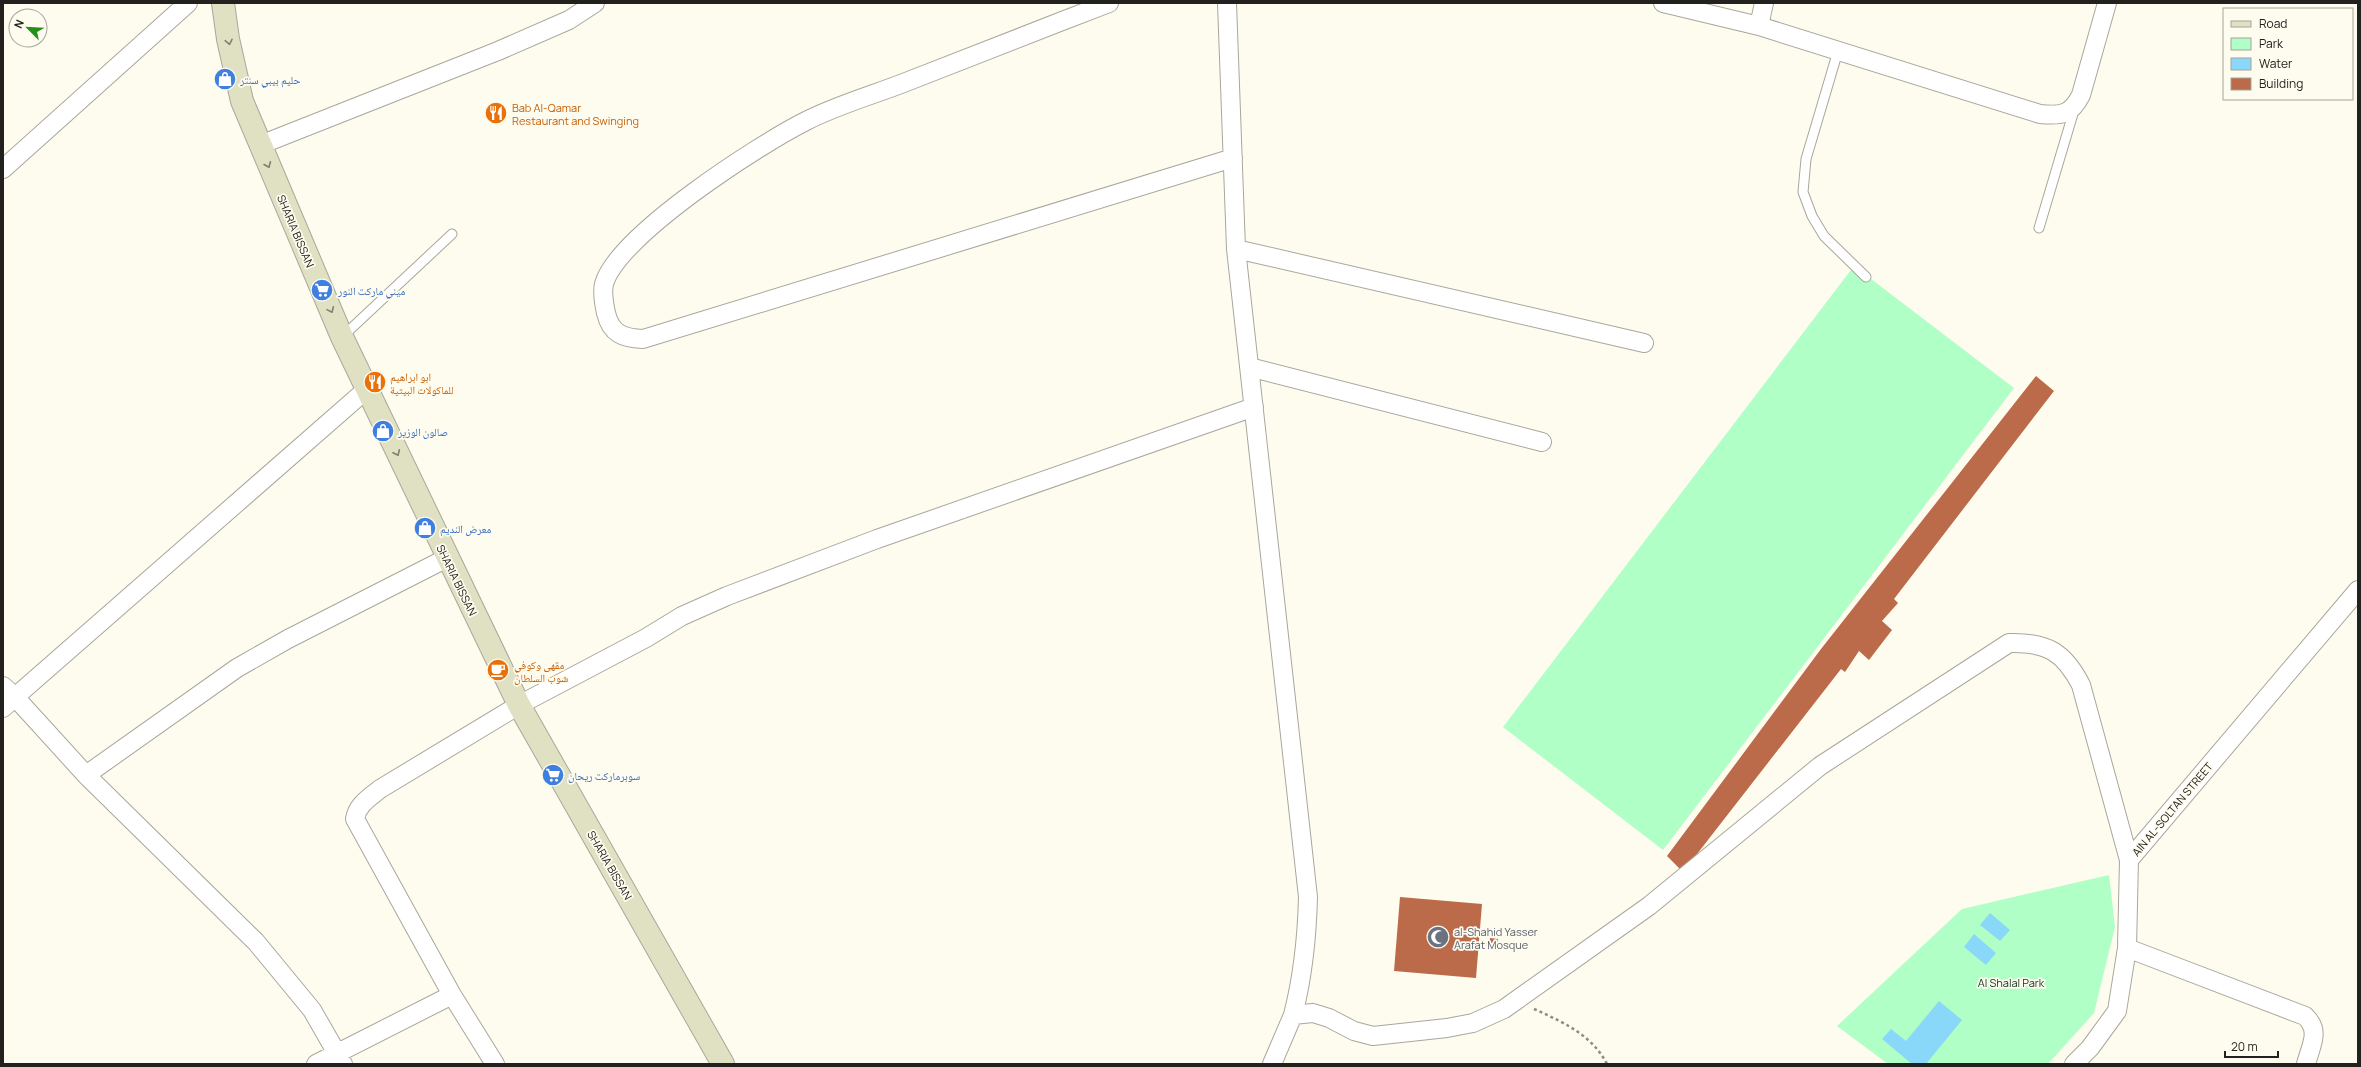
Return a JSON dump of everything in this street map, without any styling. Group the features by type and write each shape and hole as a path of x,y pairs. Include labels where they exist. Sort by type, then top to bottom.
{"street":[{"path":"3,169 188,3"},
{"name":"SHARIA BISSAN","path":"223,3 228,39 242,101 342,337 446,558 519,705 723,1064"},
{"path":"260,145 505,48 570,20 595,3"},
{"path":"1109,3 806,121 736,162 643,234 616,265 604,283 603,300 607,318 615,333 628,338 642,338 1233,158"},
{"path":"1227,3 1236,249 1308,897 1307,936 1299,990 1293,1015 1272,1064"},
{"path":"1663,3 1759,26 2040,114 2058,116 2076,106 2081,95 2107,3"},
{"path":"1759,26 1764,3"},
{"path":"1236,249 1644,343"},
{"path":"1249,366 1542,442"},
{"path":"340,1059 312,1010 256,942 7,697 367,389"},
{"path":"495,1064 452,995 355,819 356,811 364,801 380,789 519,705 646,638 682,616 727,596 885,536 1254,407"},
{"path":"86,775 237,668 288,639 446,558"},
{"name":"AIN AL-SOLTAN STREET","path":"2074,1064 2090,1048 2117,1011 2127,948 2129,860 2358,590"},
{"path":"1293,1015 1313,1013 1328,1018 1354,1031 1373,1036 1447,1028 1473,1023 1504,1009 1649,906 1820,766 1992,652 2009,643 2036,645 2057,654 2070,665 2081,685 2129,860"},
{"path":"2127,948 2305,1016 2313,1023 2315,1030 2306,1064"},
{"path":"316,1064 340,1059 452,995"}],"lane":[{"path":"1838,50 1806,159 1803,192 1812,216 1824,236 1866,277"},
{"path":"2039,228 2076,106"},
{"path":"342,337 452,234"}],"path":[{"path":"1516,1001 1570,1026 1592,1043 1607,1064"}],"green space":[{"path":"1854,266 2014,388 1663,850 1503,727"},
{"name":"Al Shalal Park","path":"2109,875 2115,927 2094,1013 2048,1064 1888,1064 1837,1026 1962,909"}],"water":[{"path":"1990,913 2010,930 2000,941 1980,925"},
{"path":"1974,934 1996,953 1986,965 1964,947"},
{"path":"1939,1001 1962,1020 1926,1064 1912,1064 1882,1039 1891,1029 1906,1041"}],"building":[{"path":"2036,376 2054,391 1894,599 1898,603 1882,621 1892,630 1869,660 1859,651 1845,672 1841,669 1683,872 1667,856 1821,649"},
{"name":"al-Shahid Yasser Arafat Mosque","path":"1400,897 1482,904 1476,978 1394,971"},
{"path":"1490,938 1498,939 1497,948 1489,947"}],"place":[{"name":"حليم بيبي سنتر","path":"225,79"},
{"name":"Bab Al-Qamar Restaurant and Swinging","path":"496,113"},
{"name":"ميني ماركت النور","path":"322,290"},
{"name":"ابو ابراهيم للماكولات البيتية","path":"375,382"},
{"name":"صالون الوزير","path":"383,431"},
{"name":"معرض النديم","path":"425,528"},
{"name":"مقهى وكوفي شوب السلطان","path":"498,670"},
{"name":"سوبرماركت ريحان","path":"553,775"},
{"name":"al-Shahid Yasser Arafat Mosque","path":"1438,937"}]}
